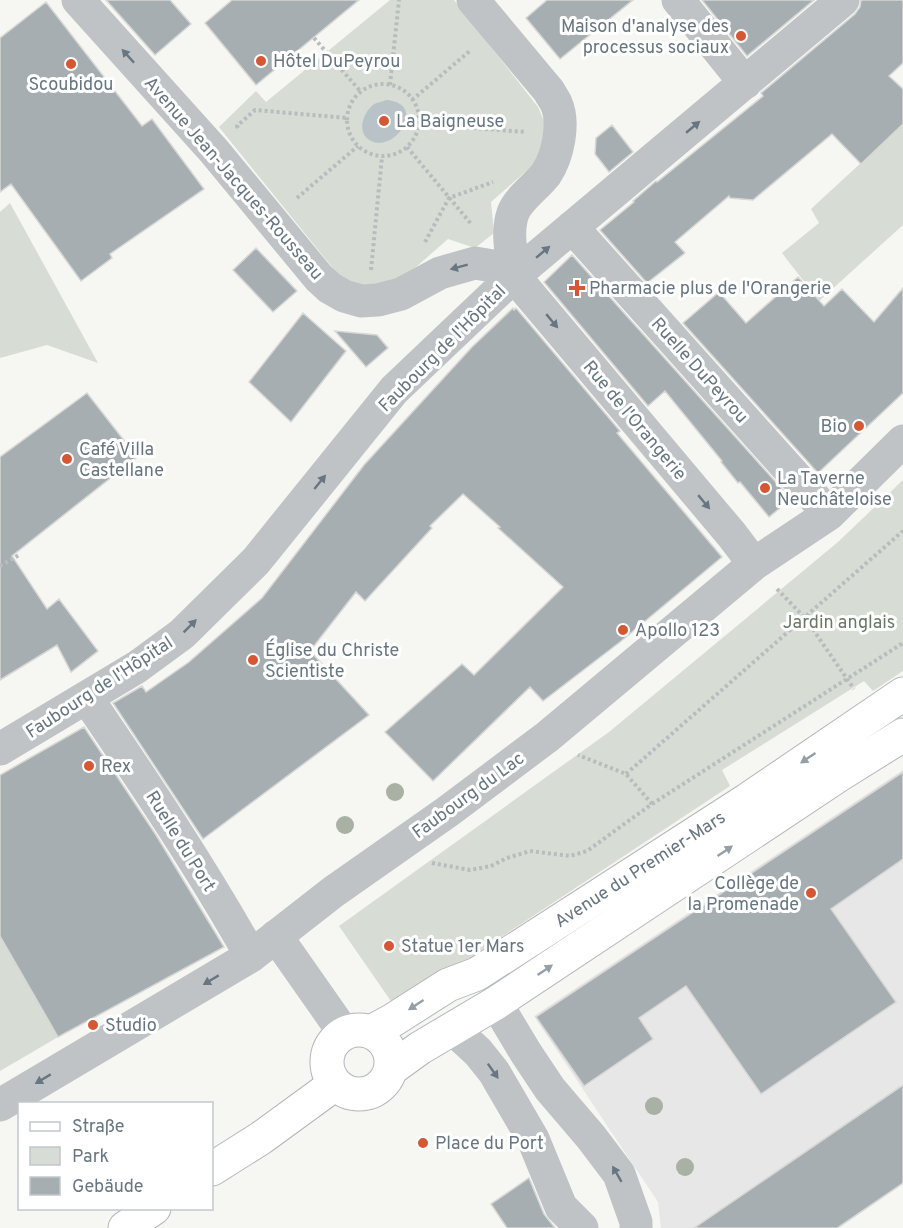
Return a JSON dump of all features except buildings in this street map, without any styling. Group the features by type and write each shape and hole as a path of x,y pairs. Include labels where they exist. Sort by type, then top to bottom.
{"main road":[{"name":"Avenue du Premier-Mars","path":"358,1032 393,1020 448,985 477,974 698,832 903,694"},
{"name":"Avenue du Premier-Mars","path":"391,1069 903,735"},
{"path":"358,1032 379,1036 390,1051 391,1069 383,1085 376,1090 368,1094 350,1094 341,1090 329,1075 327,1056 330,1047 337,1039 358,1032"},
{"path":"213,1168 261,1138 335,1084"},
{"path":"125,1228 152,1210"}],"street":[{"name":"Avenue Jean-Jacques-Rousseau","path":"78,0 214,151 319,278 330,288 344,296 361,301 378,300 401,294 440,273 475,263 499,267 514,276"},
{"path":"473,0 549,91 557,104 560,122 558,142 546,174 514,209 511,219 509,228 514,276"},
{"path":"678,0 745,83"},
{"name":"Faubourg de l'Hôpital","path":"0,749 136,668 182,634 256,561 394,390 514,276 843,0"},
{"name":"Ruelle DuPeyrou","path":"572,227 829,514"},
{"name":"Rue de l'Orangerie","path":"514,276 754,564"},
{"name":"Faubourg du Lac","path":"0,1105 251,956 333,892 447,812 547,737 754,564 829,514 903,441"},
{"name":"Ruelle du Port","path":"87,698 129,759 222,905 251,956"},
{"path":"276,936 358,1032"},
{"path":"496,1002 550,1089 619,1174 636,1222 636,1228"},
{"path":"453,1029 478,1052 494,1072 533,1139 561,1207 582,1228"}],"path":[{"path":"390,85 399,0"},
{"path":"314,38 361,92"},
{"path":"412,100 475,46"},
{"path":"390,85 399,88 412,100 416,107 419,124 417,132 407,147 391,155 382,156 365,152 351,138 347,118 349,108 361,92 370,87 390,85"},
{"path":"244,135 237,126 255,110 347,118"},
{"path":"419,124 536,133"},
{"path":"303,207 297,198 358,146"},
{"path":"407,147 472,225"},
{"path":"371,270 382,156"},
{"path":"417,248 427,241 449,198 501,179"},
{"path":"360,268 380,270"},
{"path":"626,774 903,531"},
{"path":"0,566 19,555"},
{"path":"754,564 805,618 855,689 847,694"},
{"path":"429,862 470,870 491,866 530,851 570,856 587,851 652,804 903,643"},
{"path":"578,755 626,774 652,804"}],"shaded area":[{"path":"386,100 398,103 405,109 404,126 390,140 381,143 371,141 366,137 362,128 364,118 373,105"},
{"name":"Collège de la Promenade","path":"903,770 903,1184 839,1228 661,1228 658,1202 534,1016"}],"green space":[{"path":"390,0 454,0 538,107 546,126 541,158 491,202 494,233 475,248 448,239 392,288 344,282 219,127 256,91 266,102"},
{"path":"903,124 903,225 819,301 782,253 819,223 811,209"},
{"path":"10,203 98,363 47,345 0,358 0,212"},
{"name":"Jardin anglais","path":"903,480 903,671 873,691 864,681 722,770 730,786 395,1007 339,926 609,732 838,542"},
{"path":"0,936 58,1037 0,1071"}],"place":[{"name":"Maison d'analyse des processus sociaux","path":"741,36"},
{"name":"Hôtel DuPeyrou","path":"261,61"},
{"name":"Scoubidou","path":"71,64"},
{"name":"La Baigneuse","path":"384,121"},
{"name":"Pharmacie plus de l'Orangerie","path":"577,288"},
{"name":"Bio","path":"859,426"},
{"name":"Café Villa Castellane","path":"67,459"},
{"name":"La Taverne Neuchâteloise","path":"765,488"},
{"name":"Apollo 123","path":"623,630"},
{"name":"Église du Christe Scientiste","path":"253,660"},
{"name":"Rex","path":"89,766"},
{"name":"Collège de la Promenade","path":"811,893"},
{"name":"Statue 1er Mars","path":"389,946"},
{"name":"Studio","path":"93,1025"},
{"name":"Place du Port","path":"423,1143"}]}
